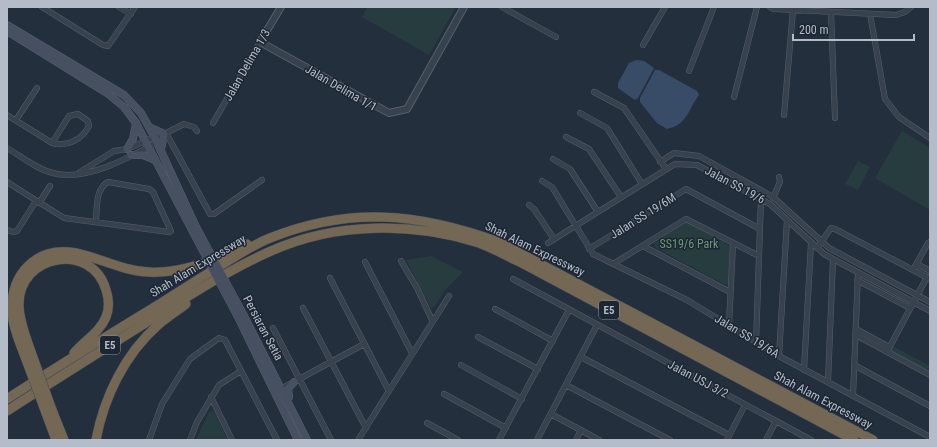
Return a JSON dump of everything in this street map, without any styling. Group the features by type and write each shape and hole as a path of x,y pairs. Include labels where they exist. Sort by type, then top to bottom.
{"highway":[{"name":"Shah Alam Expressway","path":"7,399 204,275 269,238 319,222 357,216 395,217 430,222 466,230 499,242 873,440"},
{"name":"Shah Alam Expressway","path":"7,411 148,321 215,281 271,251 307,238 351,230 387,227 433,232 480,243 520,262 854,440"},
{"path":"28,353 14,327 12,312 13,294 18,278 23,270 35,260 51,253 75,253 127,269 148,272 169,272 190,268 249,243 269,238"},
{"path":"56,440 49,412 28,353 20,316 20,292 25,280 34,269 50,260 69,258 84,263 97,272 104,284 109,302 106,316 99,329 66,362"},
{"path":"96,440 102,413 112,388 140,343 158,325 215,281"},
{"path":"49,412 64,440"}],"main road":[{"path":"7,25 124,95 141,113 148,125 160,136 161,153"},
{"path":"7,30 107,93 124,107 136,123 194,229"},
{"path":"136,123 134,139 129,152 143,155 155,160"},
{"path":"160,136 161,153 194,229"},
{"name":"Persiaran Setia","path":"194,229 275,374 279,390 291,406 307,440"},
{"name":"Persiaran Setia","path":"242,317 279,390 298,440"},
{"path":"275,374 285,382 296,380"},
{"path":"291,406 288,389 296,380"}],"street":[{"path":"42,7 103,45 108,46 135,7"},
{"path":"119,7 131,14"},
{"name":"Jalan Delima 1/3","path":"213,123 281,7"},
{"name":"Jalan Delima 1/1","path":"260,42 389,113 407,108 464,7"},
{"path":"502,7 556,38"},
{"path":"643,45 665,7"},
{"path":"690,71 714,7"},
{"path":"734,98 757,7"},
{"path":"770,7 774,9 870,14 900,14 911,7"},
{"path":"784,114 793,10"},
{"path":"831,12 835,118"},
{"path":"870,14 885,99 899,117 930,138"},
{"path":"16,120 37,88"},
{"path":"594,92 624,108 666,169"},
{"path":"580,113 607,128 642,184"},
{"path":"7,115 52,143 66,145 82,136 89,126 88,121 78,114 69,116 52,143"},
{"path":"7,148 40,168 53,173 78,174 90,172 119,162 129,152 184,124 194,127 197,131"},
{"path":"160,136 210,214 214,214 262,180"},
{"path":"566,137 588,149 621,197"},
{"path":"78,174 114,151 129,152"},
{"path":"660,162 674,153 699,156 773,197 829,248 930,302"},
{"path":"554,159 570,168 598,212"},
{"name":"Jalan SS 19/6","path":"548,243 675,164 697,165 770,204 811,243 833,259 930,311"},
{"path":"770,204 780,182 779,177"},
{"name":"Jalan SS 19/6A","path":"542,181 552,187 589,250 593,254 687,300 779,356 930,437"},
{"path":"7,182 64,218 169,232 171,228 153,192 149,189 108,182 99,190 96,222"},
{"path":"7,230 13,232 17,231 50,186"},
{"name":"Jalan SS 19/6M","path":"589,250 686,189 760,229"},
{"path":"756,343 761,199"},
{"path":"530,205 554,239"},
{"path":"613,264 686,219 759,256"},
{"path":"779,356 787,220"},
{"path":"817,248 831,228 835,229 928,278 913,302 888,349"},
{"path":"913,270 930,242"},
{"path":"729,326 733,243"},
{"path":"804,370 811,243"},
{"path":"642,246 730,292"},
{"path":"828,382 833,259"},
{"path":"401,261 418,288 432,320"},
{"path":"365,262 412,353"},
{"path":"917,264 930,271"},
{"path":"853,396 858,272"},
{"path":"330,278 388,391"},
{"name":"Jalan USJ 3/2","path":"513,279 811,440"},
{"path":"858,280 910,308"},
{"path":"358,440 432,320 449,296"},
{"path":"303,308 366,428"},
{"path":"495,309 553,341"},
{"path":"500,440 569,310"},
{"path":"537,440 597,325"},
{"path":"273,328 296,380 331,440"},
{"path":"856,329 930,375"},
{"path":"856,335 888,349"},
{"path":"478,337 538,369"},
{"path":"149,440 162,404 190,359 219,338 225,340 277,440"},
{"path":"279,390 364,344"},
{"path":"581,357 728,438 745,405"},
{"path":"461,365 522,399"},
{"path":"854,365 930,406"},
{"path":"190,440 197,422 219,385 241,372"},
{"path":"566,385 670,440"},
{"path":"444,394 506,428"},
{"path":"211,397 232,440"},
{"path":"550,414 599,440"},
{"path":"766,440 776,421"},
{"path":"427,423 458,440"},
{"path":"576,440 581,430"}],"green space":[{"path":"367,7 456,7 429,55 362,17"},
{"path":"902,131 930,148 930,210 875,178"},
{"path":"858,161 870,167 858,190 845,184"},
{"name":"SS19/6 Park","path":"687,221 730,246 728,284 725,285 655,247 654,243"},
{"path":"431,256 463,272 445,290 435,306 431,308 406,260"},
{"path":"893,346 930,366 930,372 890,351"},
{"path":"214,411 228,440 196,440 209,412"}],"water":[{"path":"636,60 644,61 654,68 638,98 635,100 618,88 618,83 629,63"},
{"path":"655,70 659,70 697,91 699,95 683,120 674,127 667,129 657,123 640,102 640,98"}]}
